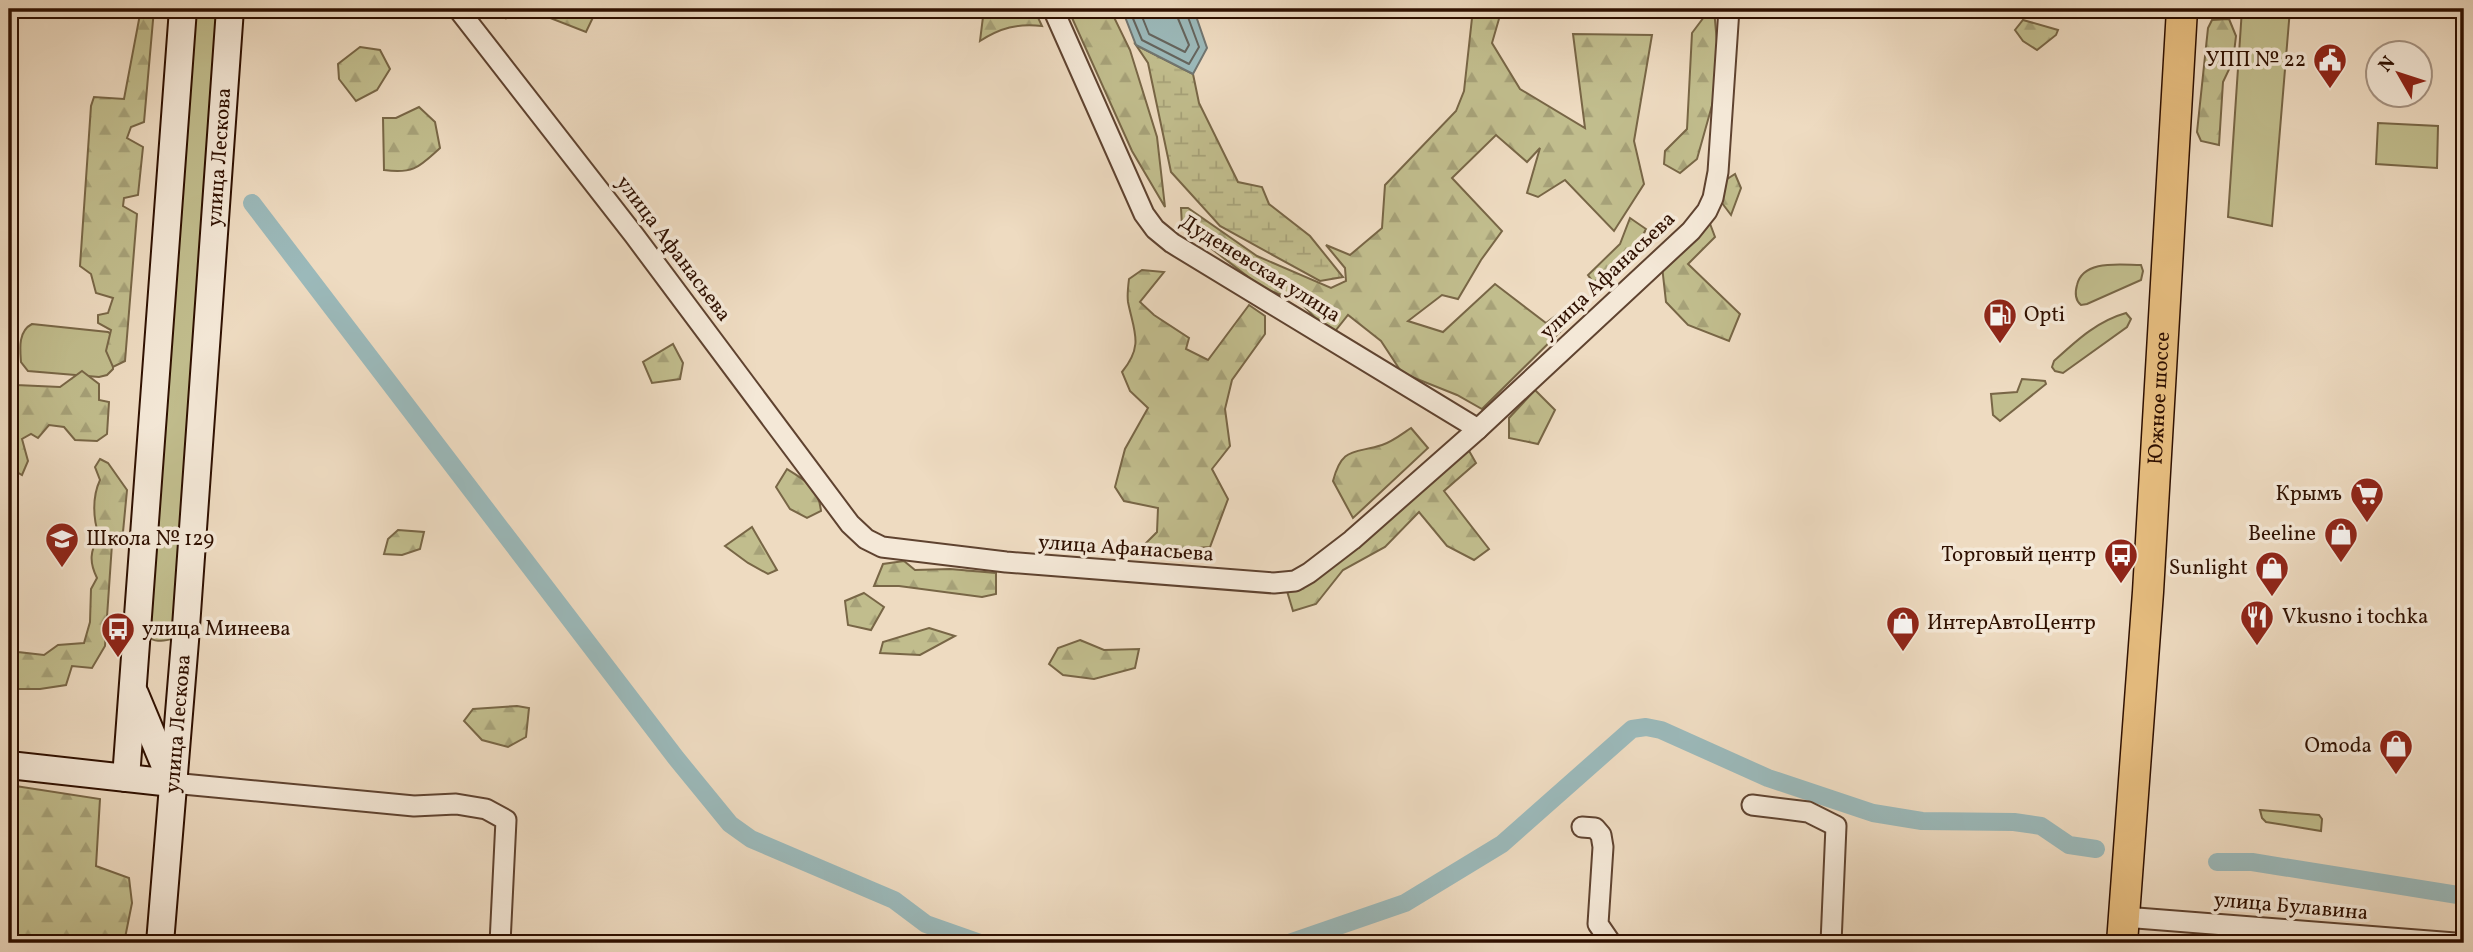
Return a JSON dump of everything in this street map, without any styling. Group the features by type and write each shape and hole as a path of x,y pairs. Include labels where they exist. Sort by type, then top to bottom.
{"main road":[{"name":"улица Лескова","path":"172,783 138,701 183,9"},
{"name":"улица Лескова","path":"172,783 230,9"},
{"name":"Южное шоссе","path":"2123,930 2165,328 2182,9"},
{"path":"138,701 151,718 162,719 171,713 179,695"},
{"path":"126,778 138,701"},
{"path":"9,765 172,783 160,943"}],"street":[{"name":"улица Афанасьева","path":"458,9 642,245 850,524 866,539 882,547 1045,565 1274,583 1295,581 1352,540 1478,429 1691,231 1707,211 1713,198 1718,172 1729,9"},
{"name":"Дуденевская улица","path":"1053,9 1144,214 1156,229 1172,243 1478,429"},
{"path":"172,783 414,806 456,804 486,808 506,820 500,943"},
{"path":"1752,805 1808,813 1836,826 1831,943"},
{"path":"1582,827 1595,828 1601,835 1603,847 1598,924 1611,943"},
{"name":"улица Булавина","path":"2123,930 2455,943"}],"green space":[{"path":"141,9 154,9 144,122 131,127 127,138 143,147 138,195 124,198 123,206 137,214 125,361 113,367 106,351 111,330 98,323 98,315 108,313 113,298 96,293 91,274 80,266 91,106 94,97 124,99"},
{"path":"189,9 219,9 172,639 159,641 147,636"},
{"path":"512,9 597,9 586,32 535,12 507,18"},
{"path":"984,9 1034,9 1042,26 1010,28 980,41"},
{"path":"1068,9 1110,9 1130,50 1157,137 1165,207 1132,151"},
{"path":"1473,9 1501,12 1492,43 1520,89 1585,128 1573,34 1652,35 1634,141 1644,184 1614,231 1565,180 1538,197 1527,193 1540,148 1527,162 1496,135 1452,178 1502,231 1458,299 1442,295 1408,321 1443,332 1495,284 1546,323 1578,299 1565,327 1482,409 1457,395 1402,373 1381,341 1348,315 1332,335 1298,300 1264,289 1182,226 1181,208 1188,208 1257,256 1331,288 1346,281 1345,268 1326,245 1350,255 1382,228 1385,185 1456,111 1464,91"},
{"path":"1710,9 1714,9 1720,77 1697,159 1680,173 1664,164 1665,151 1687,129 1692,33"},
{"path":"2242,9 2290,9 2272,226 2228,217"},
{"path":"2229,19 2236,36 2233,61 2223,82 2219,145 2201,141 2197,132 2208,28 2212,20"},
{"path":"2023,20 2058,30 2056,35 2037,50 2023,41 2015,30"},
{"path":"1136,45 1193,74 1199,103 1238,182 1262,187 1269,204 1310,236 1343,277 1320,281 1220,226 1171,172 1148,63"},
{"path":"360,47 380,50 390,69 377,90 356,101 339,79 338,64"},
{"path":"419,107 435,122 440,148 415,168 402,171 384,170 383,118 396,118"},
{"path":"2378,123 2438,126 2437,168 2376,164"},
{"path":"1735,174 1741,188 1731,215 1722,203 1721,183"},
{"path":"1630,218 1646,229 1629,265 1593,282 1588,275 1620,244"},
{"path":"1709,221 1715,237 1688,264 1740,314 1729,341 1688,325 1666,302 1662,266"},
{"path":"2104,265 2141,265 2141,280 2087,304 2081,305 2078,301 2077,285 2087,271"},
{"path":"1142,270 1164,272 1140,302 1154,315 1189,338 1186,349 1208,360 1249,305 1265,316 1265,334 1232,380 1225,409 1230,446 1212,469 1228,499 1210,547 1137,556 1157,532 1158,508 1124,501 1115,487 1125,449 1148,408 1130,391 1122,372 1135,346 1135,330 1128,299 1129,279"},
{"path":"2126,313 2131,319 2127,327 2063,373 2055,371 2052,367 2054,361 2079,339 2096,326"},
{"path":"32,324 108,332 112,335 113,369 107,375 99,377 28,371 21,362 20,346 24,331"},
{"path":"673,344 683,363 680,379 652,383 643,362"},
{"path":"82,371 99,384 99,400 109,402 107,434 97,441 75,440 64,427 49,425 38,438 31,434 22,439 28,461 22,475 10,468 9,381 16,385 60,387"},
{"path":"2022,379 2045,381 2046,384 2000,421 1993,415 1991,394 2017,392"},
{"path":"1535,390 1555,410 1538,444 1509,438 1509,418"},
{"path":"1411,428 1428,448 1353,518 1333,481 1341,462 1350,453 1386,444"},
{"path":"1468,449 1476,463 1444,491 1489,549 1474,560 1447,546 1419,512 1385,547 1343,570 1316,604 1293,611 1287,591"},
{"path":"100,459 108,463 127,490 123,532 112,544 105,646 92,668 72,666 66,685 40,689 9,689 9,635 18,652 44,655 58,645 84,643 90,622 91,589 97,578 92,557 99,536 94,508 100,480 95,467"},
{"path":"787,469 814,491 821,511 807,518 790,509 776,487"},
{"path":"752,527 777,570 768,574 725,546"},
{"path":"398,530 424,532 420,549 402,555 384,554 388,539"},
{"path":"904,561 915,570 950,569 996,573 996,594 982,597 899,586 874,586 883,564"},
{"path":"864,593 884,607 871,630 848,625 845,601"},
{"path":"929,628 955,636 920,655 880,653 883,642"},
{"path":"1080,640 1104,650 1139,649 1135,668 1094,679 1063,675 1049,664 1058,648"},
{"path":"517,706 529,708 526,737 508,747 482,740 464,721 473,709"},
{"path":"9,785 100,799 96,866 129,878 132,903 124,943 9,943"},
{"path":"2260,810 2319,815 2322,819 2321,831 2266,822"}],"water":[{"path":"1122,9 1190,9 1197,19 1207,48 1193,74 1136,45"}],"waterway":[{"path":"252,203 676,758 730,824 751,839 894,900 926,924 980,943"},
{"path":"1289,943 1405,903 1502,844 1632,729 1646,727 1661,730 1768,778 1873,813 1922,821 2014,822 2041,826 2069,845 2096,849"},
{"path":"2217,862 2252,862 2464,896"}],"place":[{"name":"УПП № 22","path":"2330,90"},
{"name":"Opti","path":"2000,345"},
{"name":"Крымъ","path":"2367,524"},
{"name":"Beeline","path":"2341,564"},
{"name":"Школа № 129","path":"62,569"},
{"name":"Торговый центр","path":"2121,585"},
{"name":"Sunlight","path":"2272,598"},
{"name":"Vkusno i tochka","path":"2257,647"},
{"name":"ИнтерАвтоЦентр","path":"1903,653"},
{"name":"улица Минеева","path":"118,659"},
{"name":"Omoda","path":"2396,776"}]}
